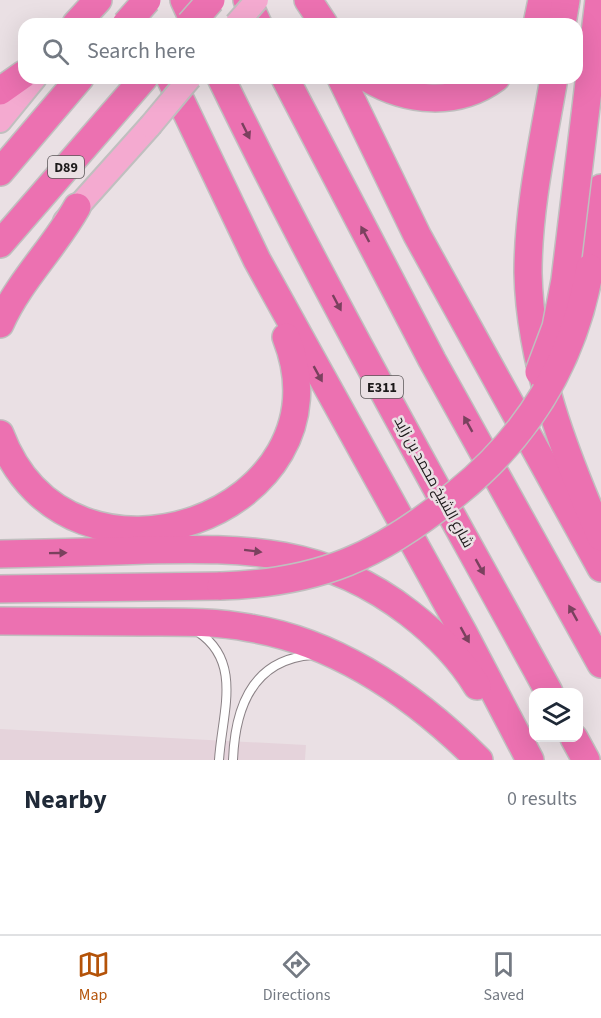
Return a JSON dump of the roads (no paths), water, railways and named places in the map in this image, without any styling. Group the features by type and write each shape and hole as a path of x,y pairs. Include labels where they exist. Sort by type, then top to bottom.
{"highway":[{"path":"134,0 143,18"},
{"path":"131,18 147,0"},
{"path":"184,0 192,18"},
{"path":"195,18 210,0"},
{"path":"247,0 255,18"},
{"path":"306,0 313,18"},
{"path":"306,0 320,18"},
{"path":"456,494 513,424 535,381 556,327 565,280 599,0"},
{"path":"545,18 559,8"},
{"path":"0,91 18,78"},
{"path":"0,172 76,84"},
{"path":"173,84 232,211 298,337 463,632 530,760"},
{"name":"شارع الشيخ محمد بن زايد","path":"224,84 257,152 378,379 546,688"},
{"path":"288,84 432,360 601,664"},
{"path":"344,84 417,235 601,568"},
{"path":"378,84 411,97 436,99 462,95 488,84"},
{"path":"553,84 530,232 531,315 549,397 575,474 601,538"},
{"name":"D89","path":"0,244 139,85"},
{"path":"0,589 220,586 285,581 347,563 405,534 456,494 512,441 545,394 574,333 590,268 601,188"},
{"path":"0,324 13,298 56,242 77,207"},
{"path":"0,434 17,466 38,490 71,513 108,527 156,530 189,524 220,510 247,491 270,466 286,437 295,408 297,378 285,333 239,246 232,211"},
{"path":"0,554 248,550 286,555 323,566 359,581 393,600 437,638 474,682 521,760"},
{"path":"0,621 205,622 252,628 305,642 344,659 406,697 448,731 478,760"},
{"path":"576,742 586,760"}],"main road":[{"path":"241,18 257,0"},
{"path":"0,121 30,84"},
{"path":"0,297 185,84"}],"lane":[{"path":"166,622 198,632 222,655 226,684 219,760"},
{"path":"233,760 234,732 241,704 255,684 272,669 307,656 344,659"},
{"path":"221,731 234,732"}]}
